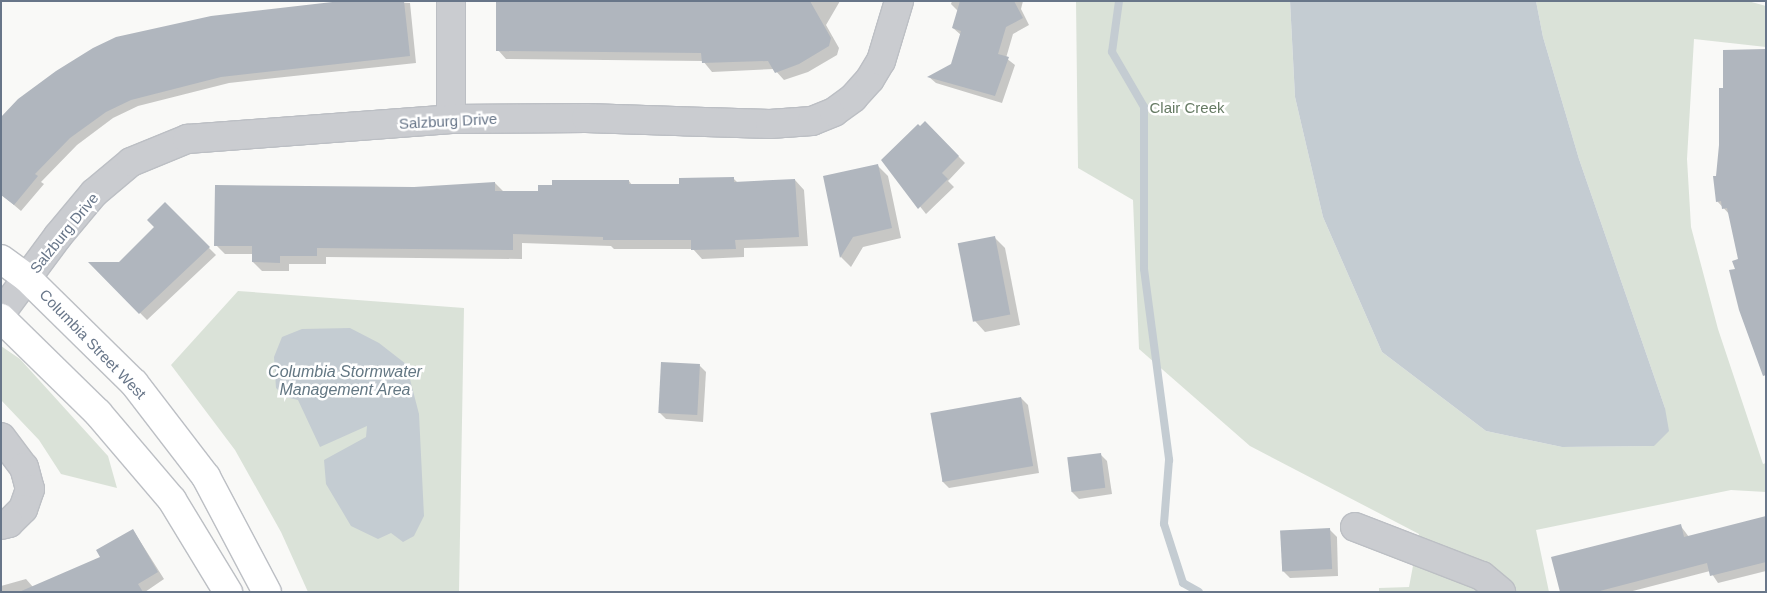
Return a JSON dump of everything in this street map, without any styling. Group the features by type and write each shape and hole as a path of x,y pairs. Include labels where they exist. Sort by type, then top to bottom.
{"main road":[{"name":"Columbia Street West","path":"1,259 27,278 134,383 206,477 267,592"},
{"path":"1,318 98,413 172,500 228,592"}],"street":[{"path":"451,1 451,118"},
{"name":"Salzburg Drive","path":"1,313 94,193 131,162 187,140 451,118 586,118 770,124 812,121 834,112 853,98 870,80 881,61 899,1"},
{"path":"1,437 24,467 30,489 23,509 9,523 1,525"},
{"path":"1355,527 1482,576 1501,592"}],"green space":[{"name":"Clair Creek","path":"1076,1 1290,1 1295,97 1323,217 1382,352 1486,431 1562,447 1654,446 1665,408 1579,159 1543,37 1536,1 1748,1 1766,6 1766,47 1694,39 1687,159 1691,227 1718,329 1763,464 1766,463 1766,492 1731,490 1536,530 1549,592 1379,592 1379,588 1409,587 1419,534 1250,446 1139,349 1133,200 1078,168"},
{"path":"238,291 464,308 459,592 308,592 281,532 235,450 171,365"},
{"path":"1,346 20,359 108,456 117,488 61,474 39,440 1,400"}],"water":[{"path":"1290,1 1536,1 1543,37 1579,159 1665,408 1669,431 1654,446 1562,447 1486,431 1382,352 1323,217 1295,97"},
{"name":"Columbia Stormwater Management Area","path":"350,328 379,343 406,364 419,414 424,516 414,536 403,542 391,533 378,539 351,526 326,484 324,460 366,437 367,426 320,447 298,400 286,397 276,388 274,357 282,337 302,329"}],"building":[{"path":"341,1 404,1 410,56 221,77 131,100 106,112 70,138 35,174 38,176 14,205 1,195 1,117 18,99 56,71 93,48 116,37 211,16"},
{"path":"496,1 810,1 831,38 829,46 799,64 775,73 768,61 702,63 701,53 496,51"},
{"path":"960,1 1014,1 1023,18 1006,27 998,54 1009,57 995,96 927,77 951,64 961,31 952,28"},
{"path":"1766,49 1766,375 1763,376 1739,310 1729,270 1735,269 1732,261 1738,259 1727,208 1722,209 1721,201 1716,202 1713,176 1716,176 1719,145 1719,88 1723,88 1723,50"},
{"path":"925,121 959,156 942,173 948,179 918,209 881,160 918,124 920,126"},
{"path":"878,164 892,228 853,237 840,258 823,176"},
{"path":"734,177 734,182 795,179 799,237 735,240 736,249 691,250 691,240 603,240 603,237 513,234 513,250 317,248 317,256 280,256 280,263 252,262 252,246 214,246 215,185 414,187 495,182 495,191 538,191 538,185 552,185 552,180 629,180 629,184 679,184 679,178"},
{"path":"165,202 210,247 139,314 88,262 119,262 154,227 147,220"},
{"path":"995,236 1010,315 973,322 958,243"},
{"path":"661,362 700,364 697,415 658,413"},
{"path":"1021,397 1033,466 943,482 930,413"},
{"path":"1101,453 1105,488 1072,492 1067,457"},
{"path":"1766,516 1766,562 1710,576 1707,563 1596,592 1560,592 1551,557 1681,524 1684,537"},
{"path":"1330,528 1332,569 1282,572 1280,531"},
{"path":"133,529 158,572 138,584 143,592 19,592 100,557 96,550"}],"waterway":[{"path":"1119,1 1112,52 1144,107 1144,269 1169,460 1164,524 1183,583 1199,592"}]}
